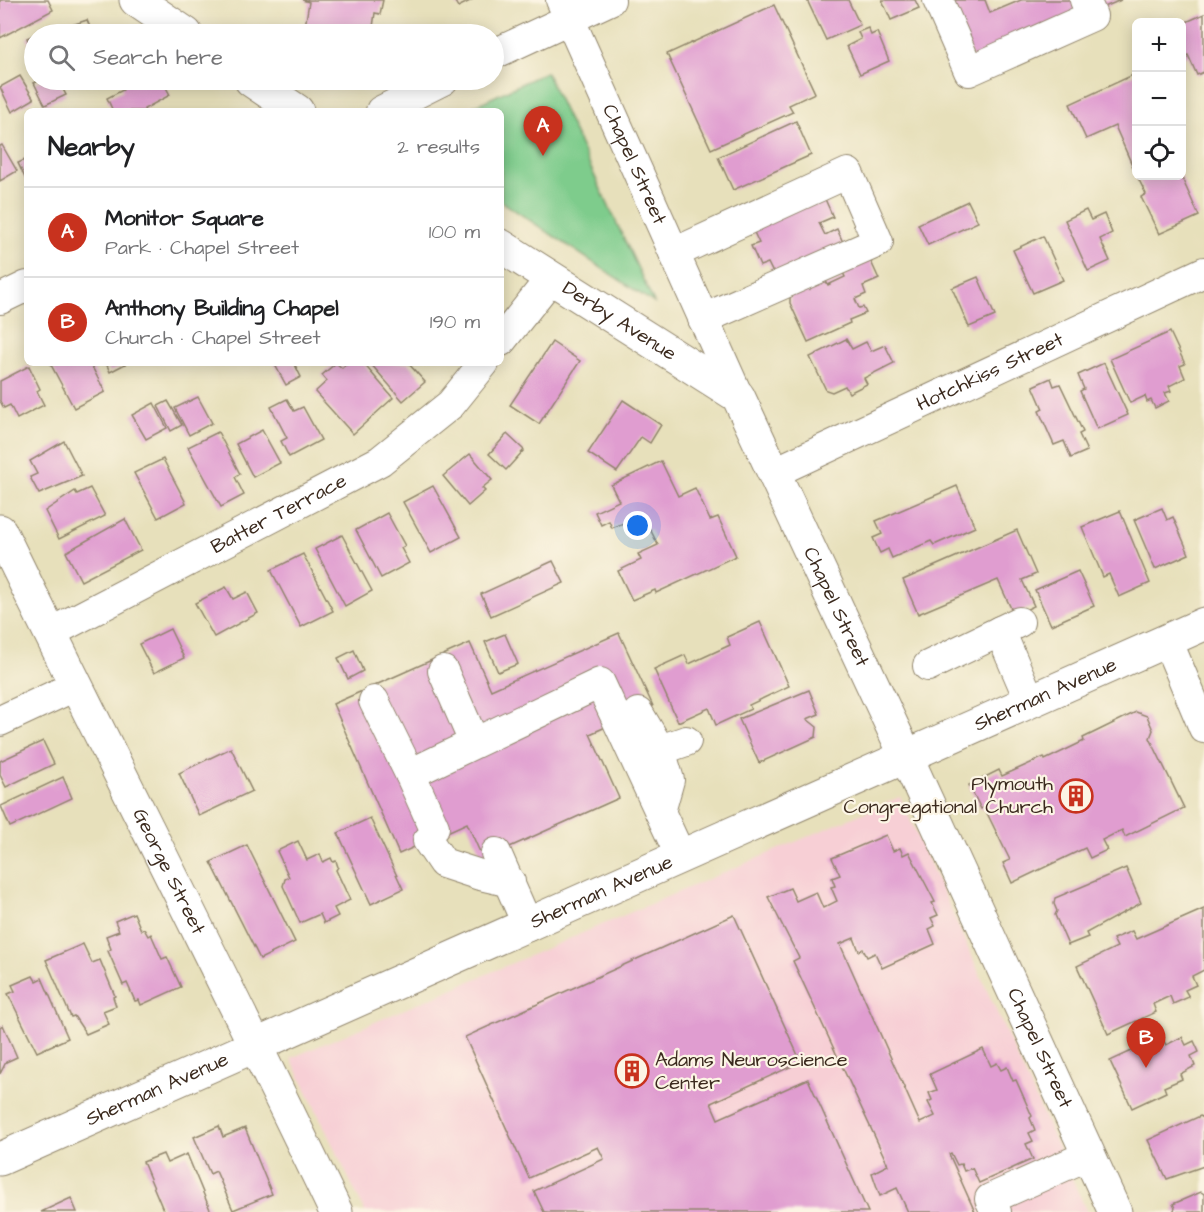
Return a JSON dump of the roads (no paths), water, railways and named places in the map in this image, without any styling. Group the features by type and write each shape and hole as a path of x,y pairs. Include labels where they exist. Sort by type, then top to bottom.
{"main road":[{"path":"136,0 171,24"},
{"path":"266,90 293,108"},
{"name":"Derby Avenue","path":"504,248 738,396"},
{"name":"Chapel Street","path":"738,396 906,756 1114,1212"},
{"name":"George Street","path":"0,531 75,686 258,1047 336,1212"},
{"name":"Sherman Avenue","path":"0,1159 258,1047 1204,624"}],"street":[{"path":"504,48 566,10 610,0"},
{"path":"938,0 969,71 1092,16 1085,0"},
{"name":"Chapel Street","path":"566,10 738,396"},
{"path":"387,108 423,90"},
{"path":"674,253 848,173 878,242 703,319"},
{"name":"Hotchkiss Street","path":"775,472 1204,272"},
{"path":"504,337 551,278"},
{"path":"0,299 24,287"},
{"name":"Batter Terrace","path":"50,633 380,461 451,404 482,366"},
{"path":"928,666 1010,627 1030,701"},
{"path":"1167,640 1204,728"},
{"path":"443,671 474,742"},
{"path":"410,774 600,683 681,857"},
{"path":"0,721 75,686"},
{"path":"374,701 410,774 443,863 510,882"},
{"path":"638,713 673,746 669,780 660,812"},
{"path":"496,853 528,926"},
{"path":"996,1212 990,1199 1089,1155"}],"place":[{"name":"Monitor Square","path":"543,156"},
{"name":"Plymouth Congregational Church","path":"1076,796"},
{"name":"Anthony Building Chapel","path":"1146,1068"},
{"name":"Adams Neuroscience Center","path":"632,1071"}]}
